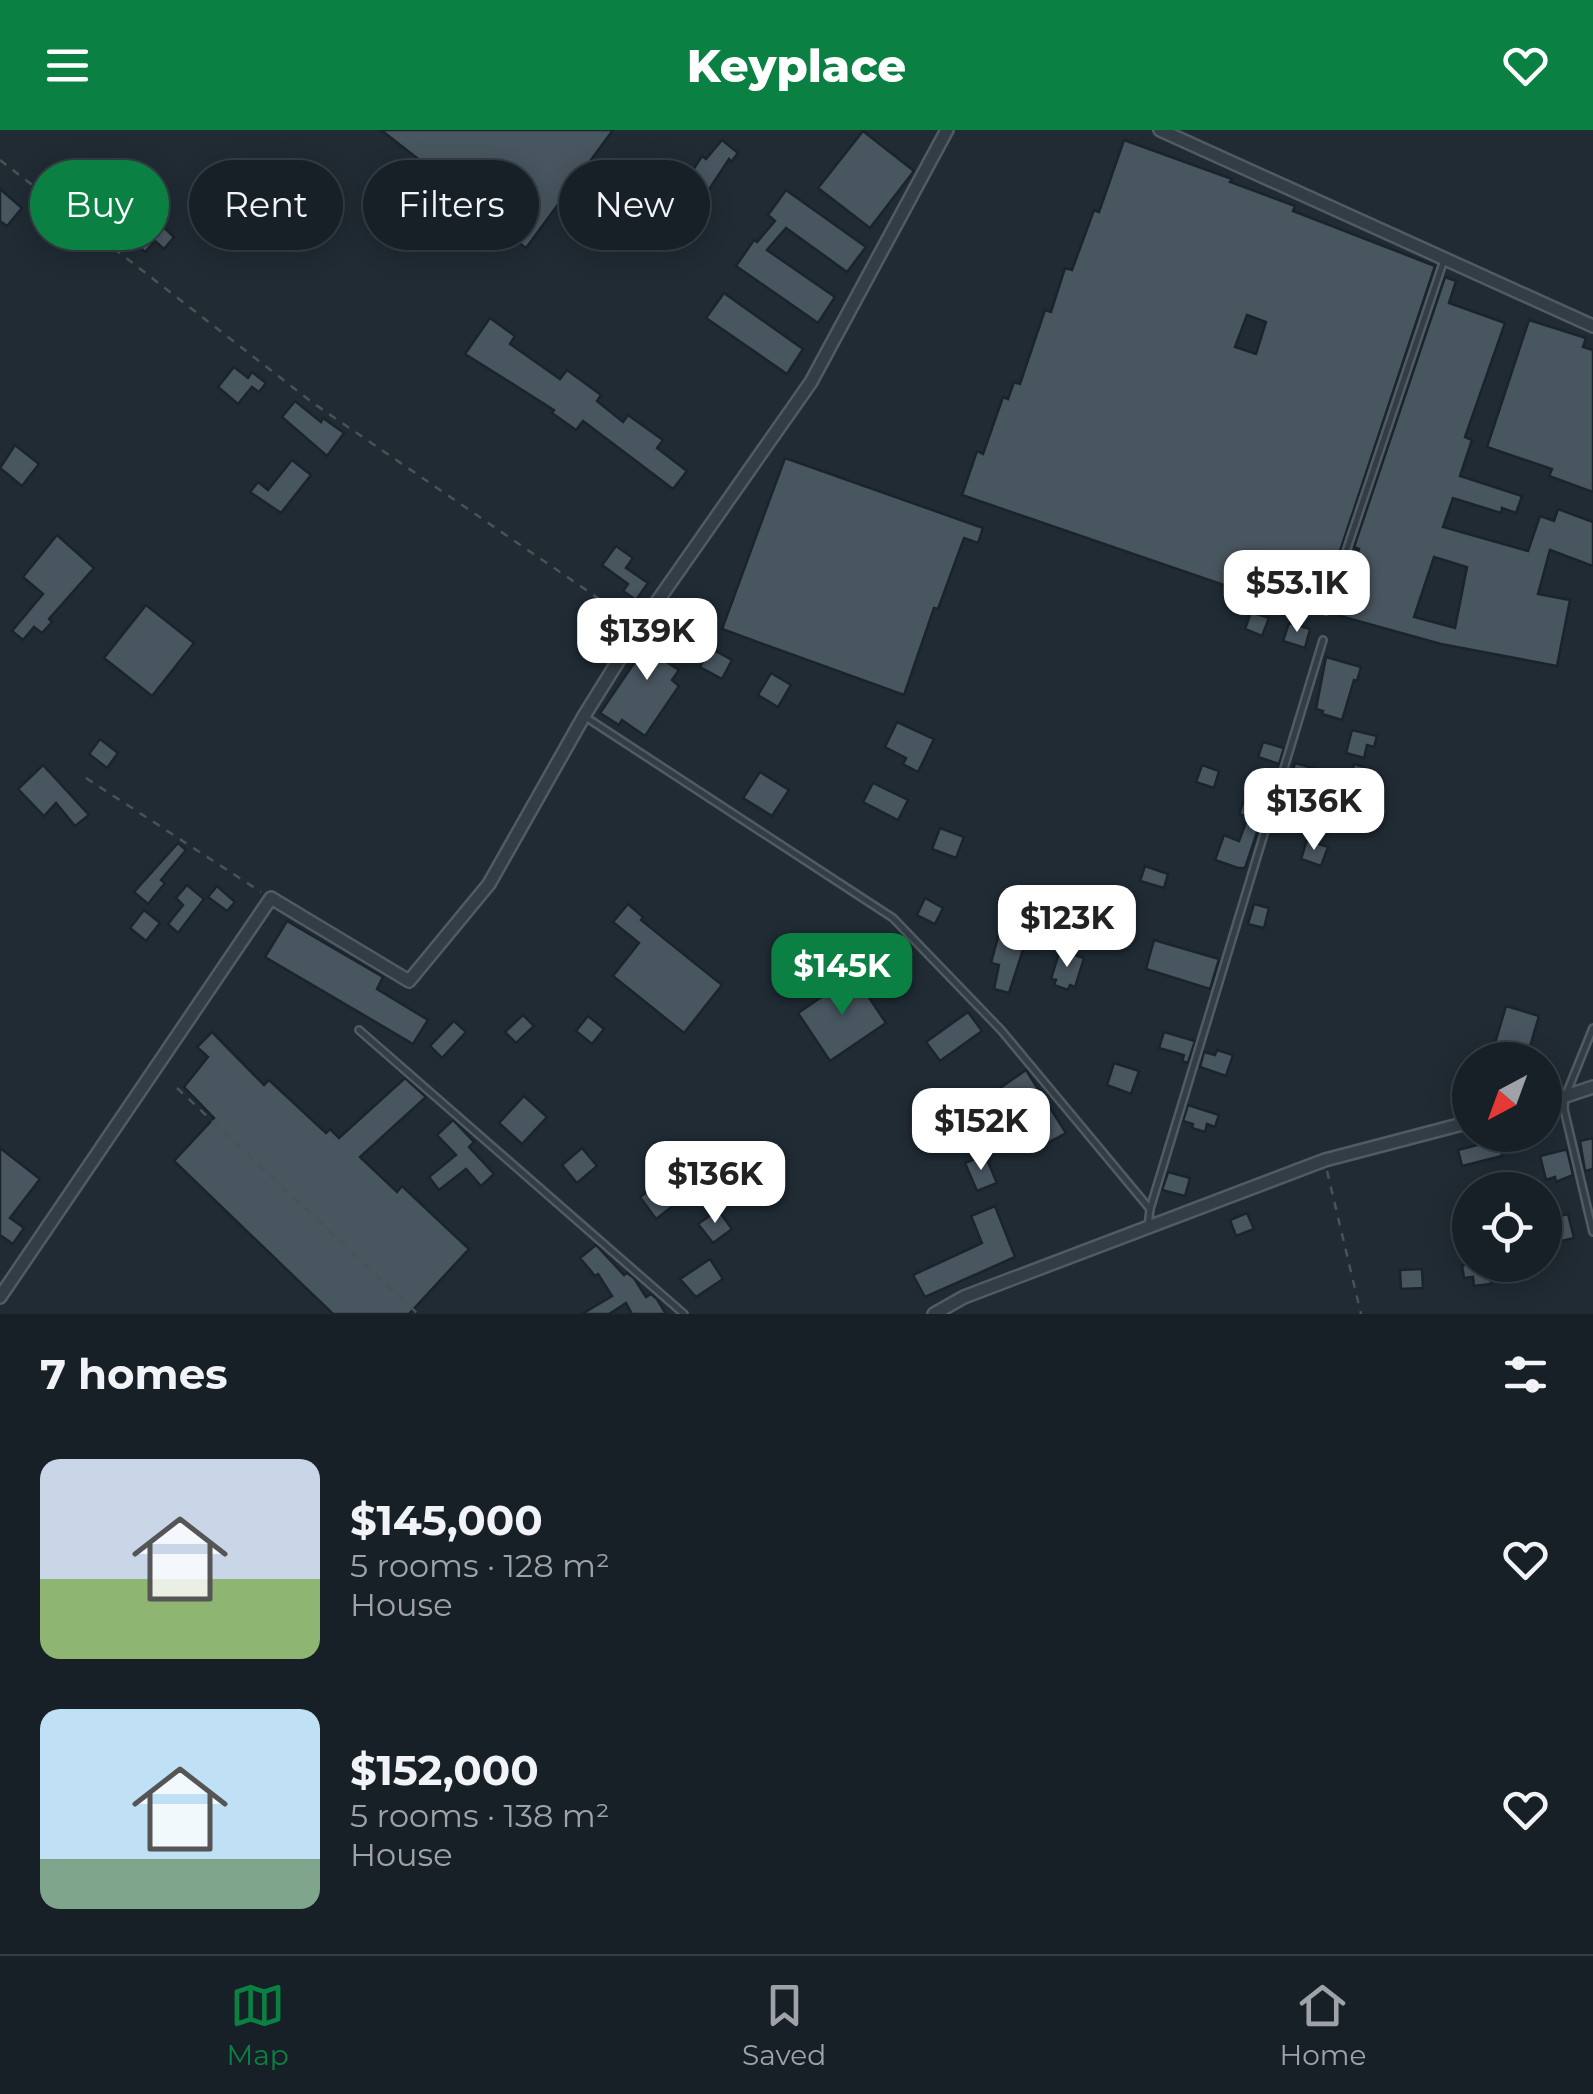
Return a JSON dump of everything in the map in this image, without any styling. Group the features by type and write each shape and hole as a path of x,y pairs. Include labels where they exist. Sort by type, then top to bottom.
{"street":[{"path":"0,1296 270,898 409,981 489,884 640,626 811,382 947,130"},
{"path":"1160,130 1593,326"},
{"path":"1562,1099 1593,1087"},
{"path":"934,1314 964,1298 1325,1160 1452,1127"}],"lane":[{"path":"1326,610 1445,257"},
{"path":"1148,1227 1150,1209 1323,640"},
{"path":"584,716 893,918 1000,1030 1150,1209"},
{"path":"1593,1028 1564,1109 1593,1232"},
{"path":"358,1030 684,1314"}],"path":[{"path":"0,160 313,403 640,626"},
{"path":"86,778 270,898"},
{"path":"177,1088 418,1314"},
{"path":"1325,1160 1360,1314"}],"building":[{"path":"381,130 613,130 591,160 559,160 559,203 539,230 539,160 419,160"},
{"path":"863,131 914,171 870,228 818,188"},
{"path":"722,140 738,153 731,162 729,159 710,188 710,160 699,160 702,156 706,159"},
{"path":"1124,140 1232,179 1230,182 1295,206 1293,211 1435,266 1320,611 1249,587 1247,593 962,495 977,451 983,454 1003,397 1008,399 1014,382 1020,384 1045,310 1051,312 1065,268 1072,270 1094,210 1099,212","holes":["1247,315 1266,322 1256,354 1235,347"]},
{"path":"0,189 22,208 7,226 0,221"},
{"path":"786,190 866,247 847,272 786,228 767,250 835,297 818,323 736,266 754,240 757,242 775,221 768,215"},
{"path":"1445,277 1456,281 1449,303 1505,323 1465,437 1472,440 1460,476 1522,496 1516,513 1502,508 1501,513 1453,498 1443,527 1528,551 1540,516 1554,521 1558,509 1593,522 1593,566 1550,550 1538,594 1570,600 1557,666 1441,644 1340,616 1359,549 1354,547","holes":["1434,557 1467,567 1455,628 1414,617"]},
{"path":"724,293 803,349 787,374 706,318"},
{"path":"490,318 515,336 510,344 560,379 567,370 601,395 597,401 623,422 628,415 663,440 657,448 687,471 673,489 583,421 576,430 552,413 554,410 465,354"},
{"path":"1529,320 1586,338 1583,347 1593,350 1593,492 1549,476 1552,469 1487,447"},
{"path":"234,367 248,378 252,372 266,383 259,392 252,387 238,404 218,387"},
{"path":"295,401 321,422 323,418 344,433 327,456 282,417"},
{"path":"15,445 39,464 22,486 0,468"},
{"path":"785,458 983,528 978,543 964,538 938,609 934,608 904,695 722,629"},
{"path":"292,460 311,475 281,513 250,492 258,482 268,490"},
{"path":"57,535 94,568 49,619 52,622 42,633 34,627 23,640 12,631 43,594 23,577"},
{"path":"616,546 633,558 626,568 648,583 636,600 623,591 628,584 602,565"},
{"path":"146,605 194,643 152,696 104,658"},
{"path":"1251,612 1269,618 1262,636 1245,629"},
{"path":"662,622 688,635 668,663 679,670 672,680 679,686 645,736 622,720 619,725 600,713"},
{"path":"1289,623 1310,629 1305,648 1283,641"},
{"path":"710,648 732,660 722,679 700,667"},
{"path":"1326,657 1361,667 1342,720 1316,709"},
{"path":"771,673 791,685 778,707 758,695"},
{"path":"897,722 934,739 918,772 903,764 906,758 885,747"},
{"path":"1352,730 1377,736 1374,747 1367,745 1364,758 1346,753"},
{"path":"100,739 118,753 107,768 89,754"},
{"path":"1263,742 1284,748 1279,764 1258,757"},
{"path":"1295,763 1320,770 1315,788 1290,780"},
{"path":"1354,764 1371,769 1354,817 1342,813"},
{"path":"43,765 89,815 75,826 56,803 44,816 18,789"},
{"path":"1202,765 1219,771 1214,788 1196,782"},
{"path":"760,772 789,790 772,816 743,798"},
{"path":"873,783 908,800 898,820 863,802"},
{"path":"1250,783 1271,791 1245,868 1238,868 1215,860 1224,835 1239,841 1248,817 1239,814"},
{"path":"940,828 964,837 956,858 932,849"},
{"path":"1307,840 1328,847 1321,866 1301,859"},
{"path":"178,843 186,850 161,880 165,883 148,904 134,892"},
{"path":"1145,866 1168,874 1164,888 1140,881"},
{"path":"187,885 204,899 178,933 168,924 183,905 176,898"},
{"path":"217,886 235,902 227,911 208,897"},
{"path":"925,898 943,908 935,924 917,915"},
{"path":"628,904 643,917 641,920 722,985 684,1033 613,976 639,943 613,922"},
{"path":"1254,904 1269,908 1264,928 1248,924"},
{"path":"144,910 160,923 146,941 130,928"},
{"path":"1005,911 1033,919 1009,993 994,989 999,965 991,963"},
{"path":"287,921 383,977 377,989 428,1020 413,1044 265,957"},
{"path":"1154,940 1219,959 1210,989 1146,969"},
{"path":"1060,950 1084,958 1075,987 1070,985 1068,990 1054,985 1056,980 1051,979"},
{"path":"854,975 886,1023 830,1061 798,1013"},
{"path":"1506,1006 1539,1016 1531,1042 1495,1042"},
{"path":"968,1012 982,1031 940,1061 926,1042"},
{"path":"523,1015 534,1026 516,1043 505,1032"},
{"path":"588,1016 604,1029 592,1044 576,1031"},
{"path":"454,1021 466,1032 442,1058 430,1046"},
{"path":"212,1032 264,1085 269,1080 326,1133 330,1129 339,1138 405,1078 426,1097 360,1157 397,1192 402,1186 469,1249 409,1314 333,1314 174,1161 214,1118 184,1087 208,1057 197,1047"},
{"path":"1164,1032 1195,1041 1188,1063 1182,1061 1184,1055 1159,1048"},
{"path":"1217,1050 1233,1055 1226,1076 1200,1067 1204,1052 1215,1055"},
{"path":"1114,1063 1139,1071 1131,1094 1107,1085"},
{"path":"1026,1070 1066,1133 1042,1146 1022,1111 1012,1119 993,1093"},
{"path":"524,1096 547,1117 522,1144 499,1123"},
{"path":"1188,1105 1219,1115 1215,1127 1207,1124 1205,1132 1183,1121"},
{"path":"453,1120 474,1142 469,1147 494,1174 481,1186 466,1169 439,1190 429,1177 456,1155 437,1135"},
{"path":"1593,1138 1593,1169 1585,1171 1580,1141"},
{"path":"0,1148 40,1179 10,1218 24,1228 13,1244 0,1235"},
{"path":"582,1148 597,1166 577,1183 562,1165"},
{"path":"704,1148 721,1169 656,1219 640,1197"},
{"path":"1567,1150 1573,1175 1562,1180 1562,1172 1544,1172 1540,1156"},
{"path":"1458,1152 1502,1152 1502,1156 1462,1166"},
{"path":"985,1155 997,1183 977,1191 965,1163"},
{"path":"1168,1172 1190,1178 1185,1196 1162,1190"},
{"path":"995,1206 1015,1257 925,1297 913,1275 982,1243 971,1216"},
{"path":"718,1210 732,1229 713,1243 698,1224"},
{"path":"1247,1213 1254,1229 1236,1236 1230,1220"},
{"path":"1568,1214 1574,1238 1562,1241 1562,1215"},
{"path":"596,1245 624,1275 634,1278 646,1297 651,1294 657,1299 666,1314 632,1314 626,1303 609,1314 582,1314 612,1296 598,1274 595,1276 580,1258"},
{"path":"710,1259 723,1279 696,1297 680,1279"},
{"path":"1422,1269 1423,1288 1401,1289 1400,1270"}]}
